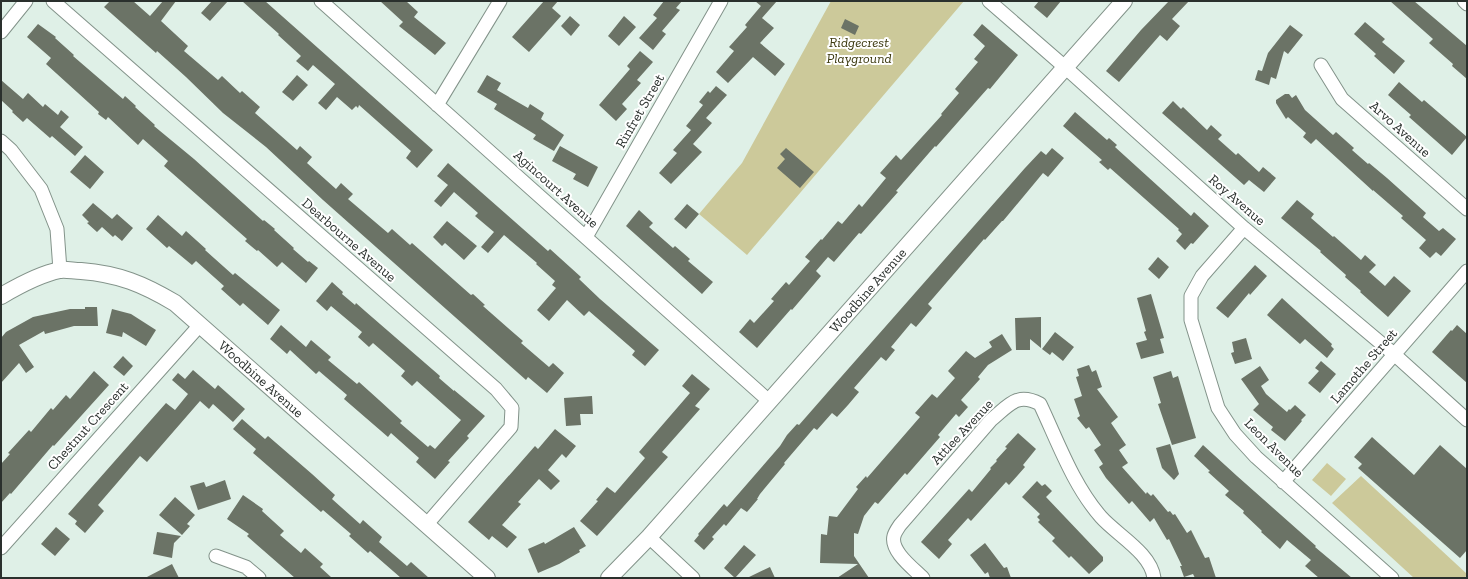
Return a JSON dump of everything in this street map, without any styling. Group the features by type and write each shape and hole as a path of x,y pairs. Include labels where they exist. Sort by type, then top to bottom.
{"street":[{"path":"1,32 26,1"},
{"name":"Dearbourne Avenue","path":"52,1 496,389 512,408 511,427 427,524"},
{"name":"Agincourt Avenue","path":"321,1 769,401"},
{"path":"437,105 500,1"},
{"name":"Rinfret Street","path":"586,238 722,1"},
{"name":"Roy Avenue","path":"989,1 1244,228 1395,355 1467,420"},
{"name":"Woodbine Avenue","path":"609,578 649,537 1124,1"},
{"path":"1464,1 1467,4"},
{"name":"Arvo Avenue","path":"1321,64 1342,99 1467,209"},
{"path":"1,141 11,150 41,189 56,229 60,270"},
{"name":"Leon Avenue","path":"1244,228 1202,276 1191,296 1191,320 1218,408 1235,434 1256,457 1392,578"},
{"name":"Woodbine Avenue","path":"1,296 26,282 60,270 98,273 125,278 148,287 175,303 487,578"},
{"name":"Lamothe Street","path":"1284,482 1467,271"},
{"name":"Chestnut Crescent","path":"1,548 200,325"},
{"name":"Attlee Avenue","path":"923,578 898,553 894,546 894,536 900,525 992,420 1009,405 1020,399 1031,399 1040,404 1081,491 1102,517 1148,560 1154,578"},
{"path":"649,537 693,578"},
{"path":"216,556 246,567 259,578"}],"green space":[{"name":"Ridgecrest Playground","path":"831,1 964,1 747,255 699,214 742,163"},
{"path":"1327,463 1346,479 1331,496 1312,480"},
{"path":"1361,476 1467,574 1465,578 1414,578 1332,503"}],"building":[{"path":"110,1 133,1 150,16 163,1 176,1 161,21 188,46 184,51 218,80 222,76 240,93 242,91 260,107 255,113 297,150 300,146 312,157 307,163 336,189 341,183 353,194 348,199 388,233 392,229 410,245 412,243 471,295 473,294 485,305 483,306 523,341 521,343 549,367 553,363 564,373 547,393 528,377 526,380 323,200 266,147 223,113 157,51 156,53 104,7"},
{"path":"212,1 228,1 210,21 201,13"},
{"path":"242,1 265,1 433,150 417,168 406,158 411,151 359,105 358,108 356,106 352,110 337,97 326,110 318,103 335,84 313,65 308,71 296,61 301,56"},
{"path":"380,1 406,1 418,12 414,17 446,43 435,55 399,26 403,22"},
{"path":"544,1 558,1 552,8 561,16 529,52 512,37"},
{"path":"664,1 682,1 676,8 680,10 662,31 666,34 653,50 639,38 657,18 653,15"},
{"path":"755,1 777,1 762,18 774,28 760,43 785,64 775,76 753,57 728,83 716,72 734,51 729,47 747,27 745,25 761,6"},
{"path":"1039,1 1061,1 1047,18 1034,7"},
{"path":"1169,1 1189,1 1172,19 1180,26 1167,41 1160,35 1119,82 1106,71 1141,30"},
{"path":"1390,1 1414,1 1467,46 1467,79 1452,66 1453,64 1429,43 1433,39"},
{"path":"570,16 580,25 571,36 561,26"},
{"path":"624,16 636,27 619,46 608,36"},
{"path":"845,19 859,26 855,35 841,28"},
{"path":"1365,22 1385,39 1382,42 1405,61 1394,74 1374,56 1376,54 1354,34"},
{"path":"38,24 56,37 55,38 74,55 73,56 123,99 125,96 155,125 154,126 194,159 263,221 264,220 275,229 274,230 294,248 293,249 308,262 309,261 318,268 306,283 282,262 277,267 258,250 257,251 245,241 247,239 164,166 168,161 143,139 138,145 108,117 106,120 98,114 99,112 46,64 51,58 27,37"},
{"path":"982,24 1018,55 990,89 988,88 936,147 935,146 896,191 898,192 861,234 859,233 834,262 828,257 816,271 821,276 757,348 739,332 750,319 754,323 774,301 771,299 786,282 789,285 810,261 805,257 838,221 842,224 859,204 862,207 886,178 880,173 896,155 901,160 942,115 941,114 959,93 955,89 978,62 974,59 985,46 973,35"},
{"path":"1290,25 1303,35 1288,54 1284,51 1276,79 1271,77 1269,85 1255,80 1258,70 1262,71 1268,53"},
{"path":"640,51 653,62 637,80 641,83 622,104 627,109 616,121 599,105 630,69 627,66"},
{"path":"297,75 308,85 293,101 282,92"},
{"path":"487,75 501,83 497,90 528,108 530,104 544,113 541,119 564,135 554,151 533,139 536,135 494,109 497,104 477,92"},
{"path":"1,80 23,99 28,93 43,107 45,104 58,115 61,110 69,117 60,127 83,147 75,156 52,136 50,138 27,118 23,122 12,112 13,111 1,100"},
{"path":"1399,82 1422,102 1424,100 1467,137 1452,155 1409,117 1411,115 1388,95"},
{"path":"716,86 727,95 706,118 712,123 693,144 702,152 671,184 659,173 677,153 673,150 691,130 686,126 703,105 699,102 708,91 710,93"},
{"path":"1285,94 1289,94 1292,98 1296,95 1305,110 1333,135 1336,132 1354,148 1352,150 1387,178 1426,213 1423,217 1439,231 1443,228 1456,239 1441,256 1436,252 1430,258 1419,248 1426,240 1401,218 1403,216 1316,139 1311,144 1303,137 1306,133 1288,117 1286,119 1276,103 1276,100"},
{"path":"1173,101 1181,109 1183,107 1207,130 1211,125 1222,135 1218,139 1236,155 1238,153 1259,172 1263,167 1276,178 1264,192 1249,180 1244,185 1162,113"},
{"path":"1075,112 1107,140 1109,138 1117,145 1115,147 1191,216 1194,212 1209,226 1193,244 1191,243 1185,250 1176,241 1182,234 1178,230 1179,229 1110,168 1108,170 1099,162 1102,160 1063,126"},
{"path":"560,146 598,167 588,187 573,179 576,174 552,161"},
{"path":"786,148 814,172 800,188 777,168 785,159 780,154"},
{"path":"1052,148 1064,158 1048,177 1043,173 1003,221 985,240 984,239 928,304 932,308 916,327 911,323 891,347 895,350 886,361 881,357 854,388 859,392 837,417 832,413 817,430 814,428 784,463 785,464 747,512 741,508 726,526 724,524 712,537 714,539 704,550 694,541 699,535 698,534 724,504 727,507 780,446 787,435 797,424 799,425 1025,168 1041,151 1046,155"},
{"path":"85,155 104,172 90,189 70,172"},
{"path":"448,163 548,251 550,249 581,277 579,279 600,299 659,350 645,366 632,355 635,351 589,311 584,316 567,300 549,321 537,310 556,288 552,285 555,281 536,264 537,263 504,235 488,253 481,247 494,232 475,216 478,213 454,192 441,207 434,201 448,185 437,176"},
{"path":"1297,200 1314,214 1311,218 1333,237 1334,236 1361,260 1365,255 1376,265 1369,272 1385,286 1394,276 1411,291 1388,317 1360,292 1361,291 1345,277 1346,275 1320,252 1321,251 1281,218"},
{"path":"93,203 112,219 117,214 133,228 122,241 115,235 113,237 102,227 97,232 87,223 89,222 82,215"},
{"path":"687,204 699,214 686,229 674,219"},
{"path":"639,210 653,223 649,227 673,248 675,246 690,259 688,261 713,282 702,294 626,226"},
{"path":"158,215 182,236 186,231 233,275 235,273 280,310 268,325 243,303 240,306 221,289 224,286 196,261 192,265 169,246 167,248 146,229"},
{"path":"447,221 477,246 464,260 445,243 442,246 433,237"},
{"path":"1158,257 1169,267 1159,279 1148,269"},
{"path":"1255,265 1267,276 1250,295 1249,293 1228,318 1216,308"},
{"path":"332,282 343,292 342,294 355,305 356,303 440,376 439,378 485,416 467,436 469,438 448,461 450,462 435,479 416,462 419,458 391,433 388,437 344,399 347,395 319,371 316,374 290,350 287,354 270,339 281,325 306,347 311,340 331,357 328,360 357,384 359,382 402,421 400,423 428,447 430,445 435,449 461,420 417,381 412,386 401,376 405,371 373,343 369,347 358,337 362,332 331,306 327,311 316,301"},
{"path":"1151,294 1164,338 1160,339 1164,353 1141,359 1136,343 1147,340 1137,298"},
{"path":"1282,298 1332,344 1331,346 1334,349 1327,358 1305,339 1300,344 1267,315"},
{"path":"85,307 97,307 98,326 74,326 45,334 44,331 19,345 34,367 26,373 19,363 1,383 1,338 6,332 33,317 70,309 85,309"},
{"path":"112,309 131,314 156,330 146,346 123,332 122,337 106,333"},
{"path":"1041,317 1041,348 1030,339 1030,350 1016,350 1015,318"},
{"path":"1457,325 1467,334 1467,383 1432,352"},
{"path":"1055,332 1074,347 1063,361 1052,352 1050,355 1042,349"},
{"path":"1002,334 1012,350 988,365 978,377 980,379 961,400 968,407 959,417 956,414 938,435 940,437 907,475 905,473 878,504 875,502 864,516 858,534 854,533 854,556 869,578 837,578 858,564 820,563 821,534 827,535 829,516 837,517 858,489 856,487 866,476 867,478 920,417 915,413 932,394 937,398 955,378 948,371 966,351 975,358 992,347 989,342"},
{"path":"1246,338 1252,359 1235,364 1231,353 1234,352 1232,342"},
{"path":"123,356 133,366 124,376 113,367"},
{"path":"1321,361 1336,374 1320,393 1308,383 1319,371 1315,368"},
{"path":"1089,365 1092,372 1096,370 1102,387 1097,389 1118,417 1111,423 1126,445 1119,450 1128,463 1122,467 1146,494 1147,492 1151,496 1153,494 1168,512 1170,511 1173,515 1175,514 1187,533 1191,530 1205,558 1209,557 1216,578 1195,578 1193,574 1184,577 1180,566 1182,566 1169,539 1167,540 1154,518 1150,522 1132,501 1129,504 1106,478 1099,467 1103,464 1094,450 1101,445 1089,427 1086,429 1077,418 1080,416 1074,399 1082,396 1076,377 1079,376 1077,369"},
{"path":"1260,366 1269,380 1261,386 1266,394 1287,412 1295,405 1306,415 1285,441 1271,430 1273,427 1253,410 1259,404 1241,379"},
{"path":"193,370 215,389 218,385 245,409 233,422 213,404 209,409 200,401 147,462 140,456 98,505 104,511 85,533 75,524 77,521 68,514 166,403 175,410 188,394 172,380 178,373 185,379"},
{"path":"94,371 109,385 54,446 53,445 11,494 10,493 1,503 1,464 10,454 8,453 29,430 31,432 51,408 53,410 66,395 70,399"},
{"path":"1171,371 1173,378 1178,376 1196,438 1172,445 1158,404 1161,403 1153,377"},
{"path":"692,374 710,389 695,406 700,409 662,452 668,457 597,536 580,521 598,501 596,500 607,487 615,493 645,458 639,452 690,393 682,386"},
{"path":"592,396 593,414 580,414 581,425 566,426 564,398"},
{"path":"242,419 265,439 268,436 312,474 335,495 332,499 360,524 363,520 382,537 379,542 407,566 411,562 429,578 401,578 370,551 368,553 349,536 351,534 323,510 321,512 253,453 256,449 233,429"},
{"path":"555,429 576,446 566,458 562,454 548,470 560,481 551,490 539,479 518,502 521,504 502,525 517,537 507,548 492,536 489,540 468,522 535,446 538,449"},
{"path":"1018,433 1036,449 1023,465 1025,467 1009,485 1006,482 971,521 968,518 948,540 952,544 939,559 921,542 969,489 972,492 1007,448 1005,447"},
{"path":"1372,437 1414,475 1440,445 1467,469 1467,550 1460,558 1358,468 1362,464 1354,457"},
{"path":"1170,444 1179,474 1174,480 1162,468 1156,448"},
{"path":"1203,445 1316,546 1315,547 1352,578 1319,578 1305,566 1311,560 1287,540 1280,549 1243,513 1244,511 1225,495 1229,491 1208,472 1210,471 1194,456"},
{"path":"225,480 231,499 198,510 190,486 204,482 206,487"},
{"path":"1037,481 1042,486 1045,484 1052,491 1046,497 1103,557 1103,561 1089,574 1071,556 1069,558 1052,541 1055,538 1038,522 1040,520 1037,517 1040,514 1022,497"},
{"path":"243,495 263,509 262,511 284,531 280,535 301,553 305,548 323,564 320,567 332,578 295,578 247,536 249,534 227,519"},
{"path":"175,497 195,515 187,524 190,526 182,535 159,515"},
{"path":"56,527 70,539 55,556 41,544"},
{"path":"574,527 586,546 579,550 580,552 559,564 538,573 528,549 544,542 545,544"},
{"path":"157,532 181,536 174,543 172,558 153,554"},
{"path":"985,543 1004,568 1007,567 1011,578 990,578 988,572 985,574 970,555"},
{"path":"744,545 756,555 735,578 724,568"},
{"path":"172,564 179,578 145,578"},
{"path":"770,567 775,578 747,578"}]}
